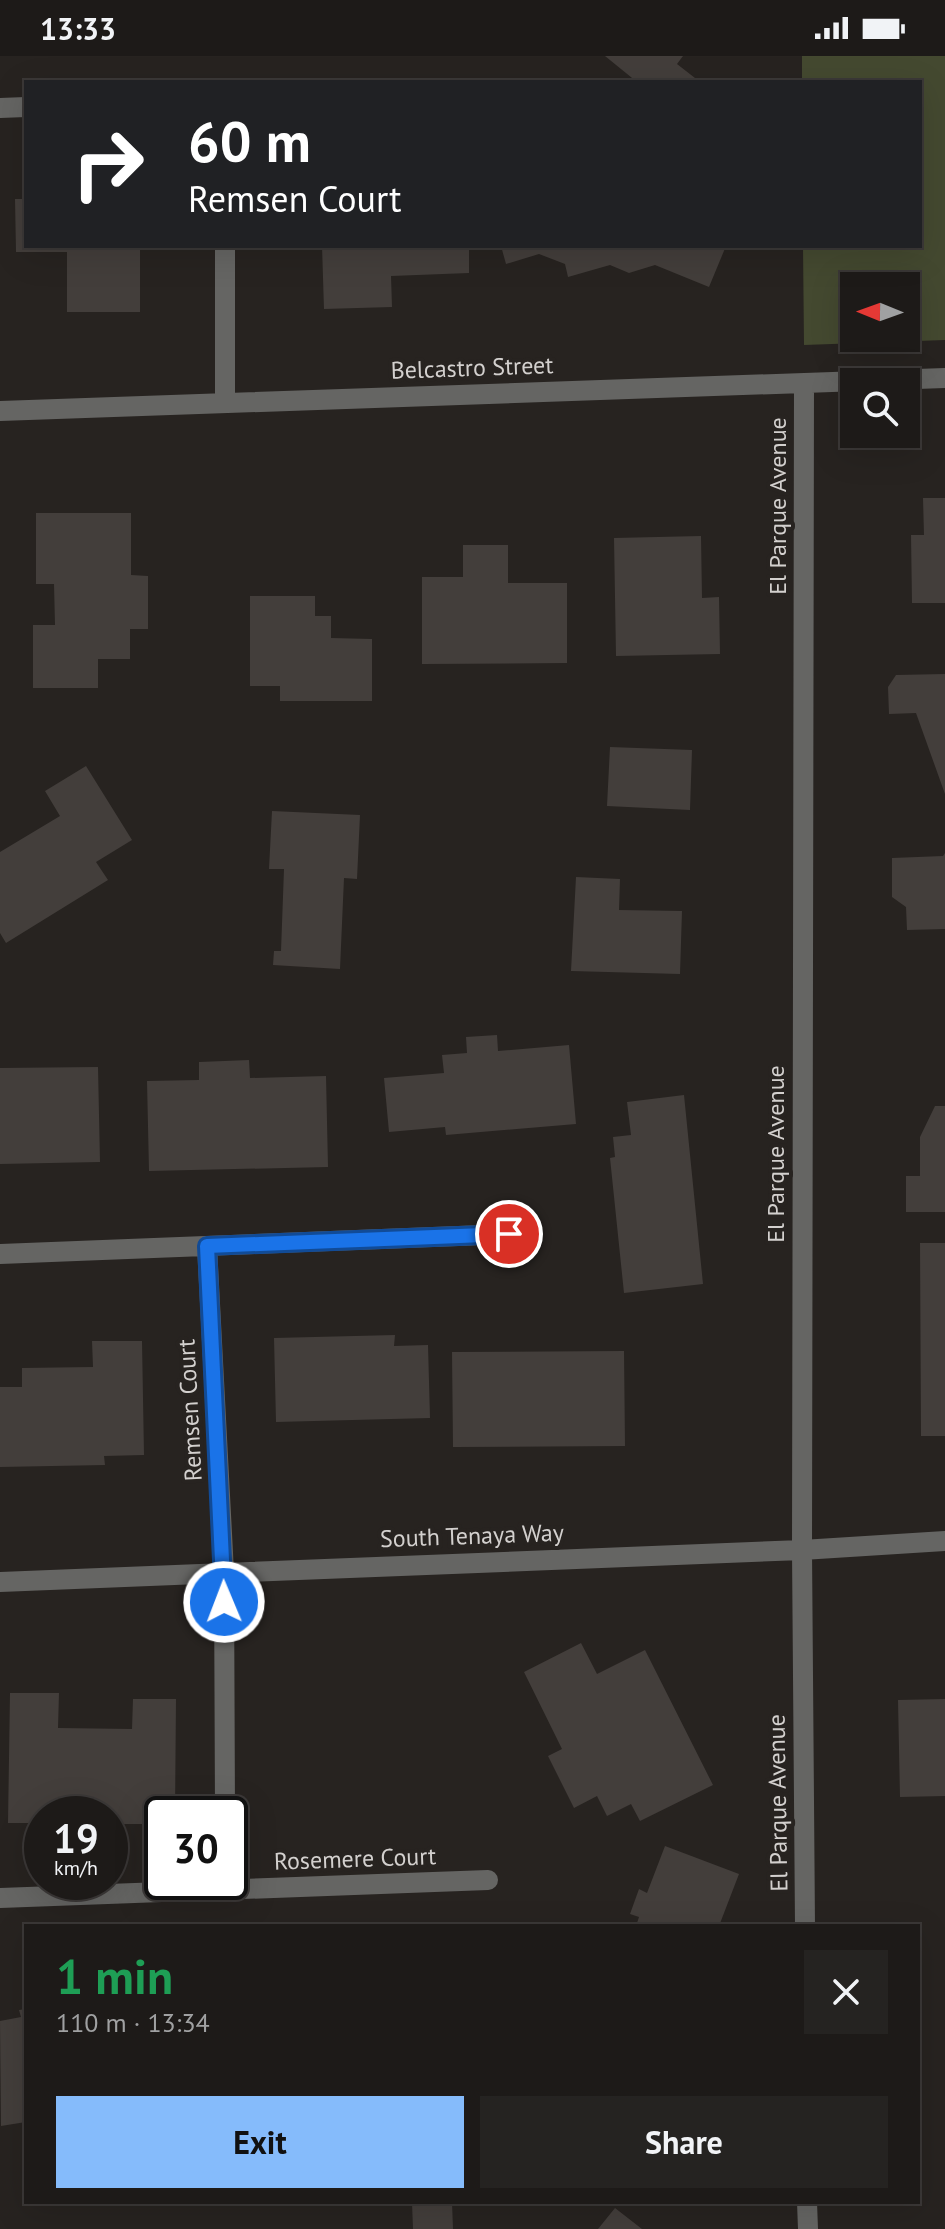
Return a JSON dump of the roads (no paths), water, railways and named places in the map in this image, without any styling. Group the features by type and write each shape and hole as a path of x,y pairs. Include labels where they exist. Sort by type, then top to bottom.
{"street":[{"path":"0,108 24,107"},
{"path":"225,248 225,403"},
{"name":"Belcastro Street","path":"0,411 945,378"},
{"name":"El Parque Avenue","path":"804,383 802,1550 805,1924"},
{"path":"0,1254 509,1234"},
{"name":"Remsen Court","path":"207,1246 224,1572"},
{"name":"South Tenaya Way","path":"0,1582 802,1550 945,1541"},
{"path":"224,1572 225,1796"},
{"name":"Rosemere Court","path":"248,1885 488,1880"},
{"name":"Rosemere Court","path":"0,1898 144,1890"},
{"path":"807,2204 808,2229"}]}
